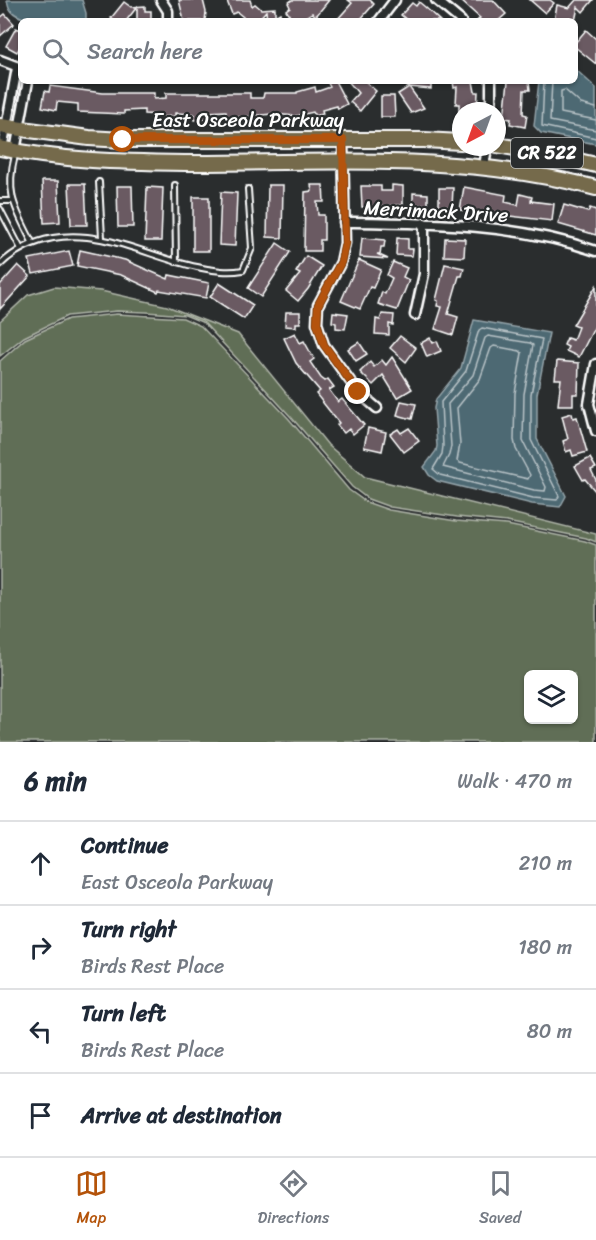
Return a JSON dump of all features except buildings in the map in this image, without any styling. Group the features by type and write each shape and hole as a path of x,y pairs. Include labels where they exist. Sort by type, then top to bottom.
{"main road":[{"name":"East Osceola Parkway","path":"8,128 123,140 452,142"},
{"name":"CR 522","path":"506,147 596,165"},
{"name":"CR 522","path":"4,151 124,162 436,163 544,176 596,188"}],"street":[{"path":"161,0 168,11 168,18"},
{"path":"381,18 395,0"},
{"path":"436,0 457,18"},
{"path":"0,60 18,68"},
{"path":"4,151 18,73"},
{"path":"4,151 8,128 27,84"},
{"path":"491,84 491,102"},
{"path":"343,140 345,243 341,262 318,305 317,323 324,345 358,392 377,408"},
{"path":"484,167 486,156"},
{"name":"Merrimack Drive","path":"344,222 481,226 569,242 596,251"},
{"path":"415,315 424,274 424,223"},
{"path":"596,364 590,404 596,431"}],"lane":[{"path":"4,151 10,176 11,201 32,242"},
{"path":"99,182 102,238"},
{"path":"174,185 176,262"},
{"path":"0,265 32,242 68,235 102,238 176,262 227,273 243,270 252,248 248,189"},
{"path":"0,201 11,201"},
{"path":"0,209 21,249"}],"green space":[{"path":"54,287 101,291 167,306 238,334 328,445 365,477 596,534 596,542 507,522 390,507 368,499 352,487 204,323 185,315 117,311 67,316 24,337 0,356 0,321 28,295"},
{"path":"117,314 183,318 201,326 289,419 349,490 366,502 389,510 456,521 507,525 596,545 596,742 0,742 0,361 25,339 68,319"}],"water":[{"path":"7,0 82,0 86,18 24,18 15,14 8,6"},
{"path":"578,72 596,88 596,144 541,133 534,126 539,84 578,84"},
{"path":"474,320 549,333 537,394 537,439 566,496 560,507 532,504 437,481 424,467 437,446 434,408 436,399 461,368"}],"route":[{"path":"123,140 343,140 345,243 341,262 318,305 317,323 324,345 358,392"}]}
